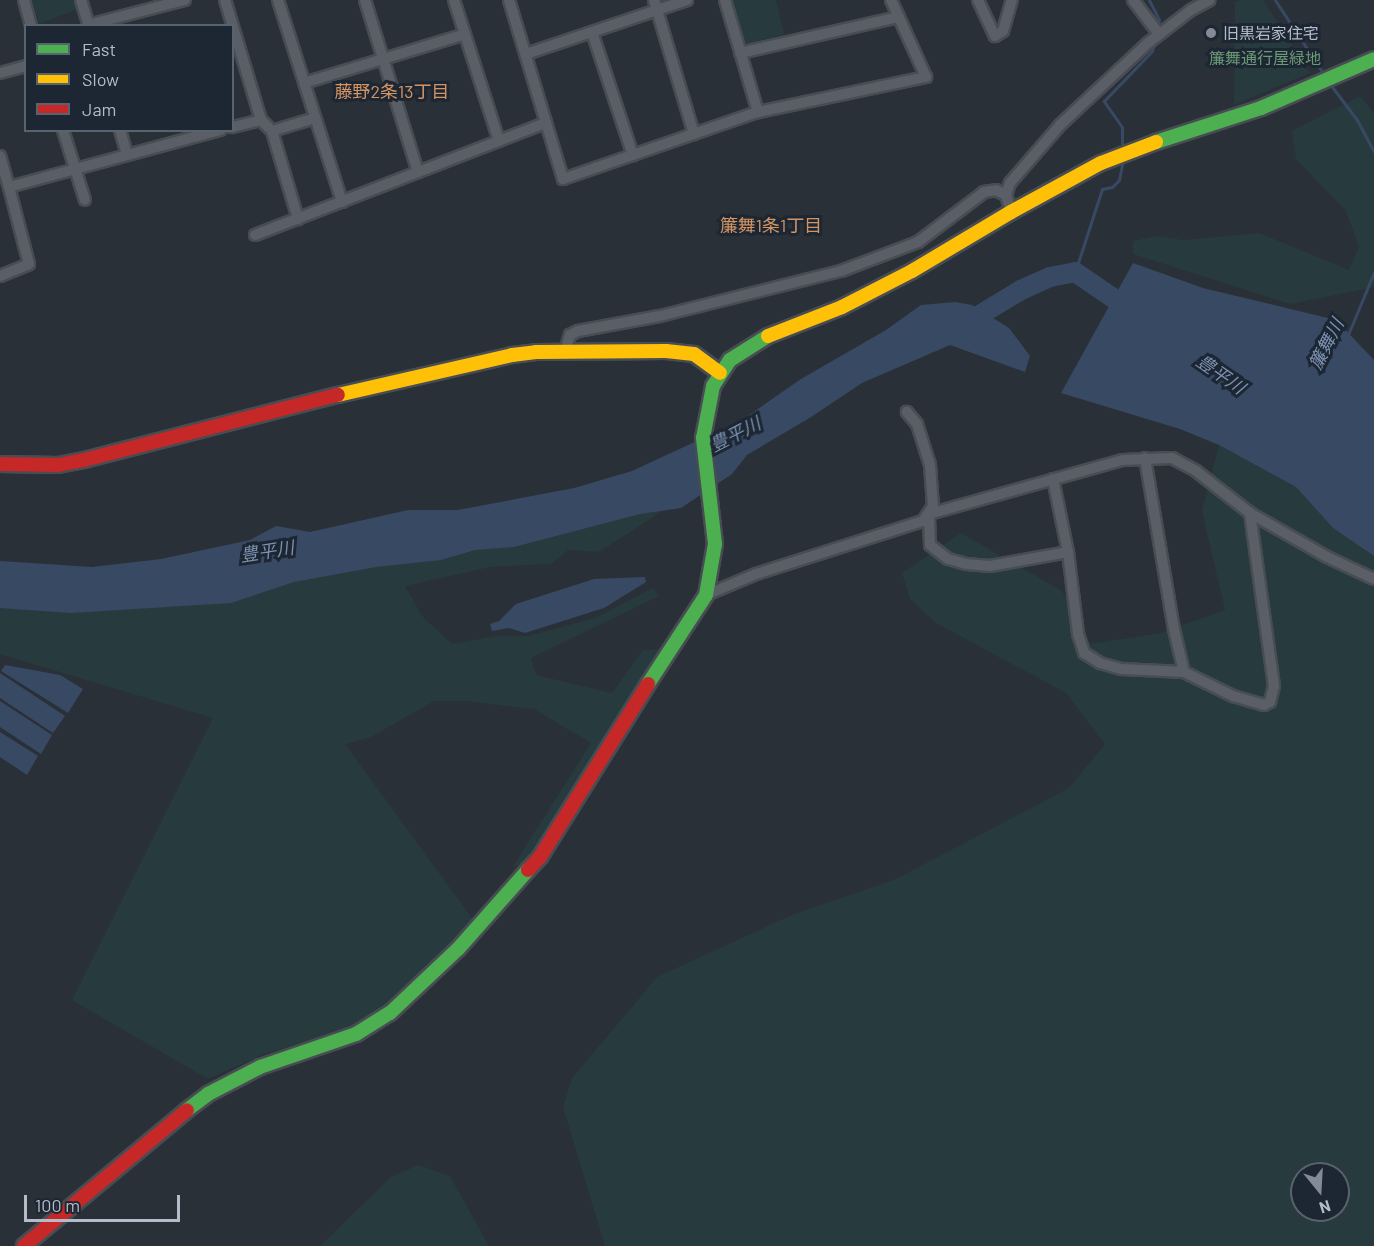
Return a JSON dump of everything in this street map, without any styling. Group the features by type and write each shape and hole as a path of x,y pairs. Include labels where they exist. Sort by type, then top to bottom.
{"street":[{"path":"24,0 30,24"},
{"path":"81,0 88,24"},
{"path":"92,24 185,0"},
{"path":"225,0 230,24"},
{"path":"278,0 342,202"},
{"path":"365,0 418,172"},
{"path":"454,0 499,141"},
{"path":"509,0 563,179 758,112 926,77 891,0"},
{"path":"526,54 592,32 656,5 687,0"},
{"path":"725,0 758,112"},
{"path":"978,0 994,36 1003,31 1012,0"},
{"path":"1133,0 1159,34"},
{"path":"1011,212 1006,195 1010,183 1060,125 1159,34 1210,0"},
{"path":"656,5 694,134"},
{"path":"741,53 899,17"},
{"path":"592,32 633,155"},
{"path":"304,83 465,34"},
{"path":"237,57 261,120 272,131 298,219"},
{"path":"24,1246 194,1103 229,1081 260,1067 356,1034 376,1023 458,949 540,857 675,640 706,596 715,544 703,438 707,405 720,373 737,354 759,339 851,302 937,257 1072,177 1131,150 1261,108 1374,58"},
{"path":"0,73 24,67"},
{"path":"272,131 315,118"},
{"path":"234,127 261,120"},
{"path":"255,235 546,123"},
{"path":"64,132 85,200"},
{"path":"121,132 127,155"},
{"path":"9,186 213,132"},
{"path":"0,156 29,264 0,276"},
{"path":"565,352 570,335 578,331 660,316 841,271 918,242 984,192 996,190 1006,195"},
{"path":"0,464 58,465 84,460 483,360 536,352 666,351 694,354 720,373"},
{"path":"706,596 756,574 923,521 933,506 930,465 917,424 907,412"},
{"path":"1145,458 1174,629 1184,672"},
{"path":"929,514 1123,460 1172,458 1188,466 1250,513 1327,557 1374,579"},
{"path":"1053,478 1068,552 1078,634 1084,653 1100,663 1121,669 1184,672 1249,702 1264,705 1272,696 1274,686 1250,513"},
{"path":"929,514 930,545 948,559 966,564 990,566 1068,552"}],"green space":[{"path":"32,0 75,0 78,9 39,24"},
{"path":"732,0 776,0 784,34 747,44 742,38"},
{"name":"簾舞通行屋緑地","path":"1263,0 1310,73 1234,105 1235,2"},
{"path":"1360,96 1374,113 1374,287 1290,304 1133,254 1133,241 1156,236 1183,240 1259,233 1349,270 1359,247 1346,211 1296,159 1292,131"},
{"path":"1219,445 1296,487 1333,528 1374,556 1374,1246 605,1246 563,1107 572,1078 657,977 792,915 896,879 1069,788 1105,744 1066,693 936,623 910,599 902,573 961,533 1062,591 1090,644 1161,633 1225,610 1202,511"},
{"path":"693,491 599,552 568,550 551,564 490,567 405,586 422,616 452,644 496,636 528,636 595,618 653,588 659,596 531,658 536,675 612,693 643,650 660,649 526,862 512,868 591,743 534,709 465,701 434,701 371,737 345,744 474,921 388,1004 352,1026 262,1055 208,1079 72,1000 213,718 0,654 0,600"},
{"path":"418,1165 450,1176 489,1246 320,1246 391,1177"}],"water":[{"path":"1133,263 1203,288 1336,320 1374,360 1374,556 1333,528 1296,487 1219,445 1180,429 1061,393"},
{"path":"955,302 972,305 1009,328 1030,356 1025,372 950,345 862,383 747,455 732,474 681,508 640,514 514,547 475,550 441,560 376,567 294,582 231,603 71,613 0,608 0,561 92,567 161,559 250,540 276,526 310,532 408,510 458,510 574,488 632,471 742,420 801,379 886,330 921,305"},
{"path":"645,577 646,582 604,608 525,633 509,628 492,631 490,624 499,621 516,604 594,579"},
{"path":"5,665 60,675 83,689 68,713 1,671"},
{"path":"0,673 65,716 53,733 0,698"},
{"path":"0,701 52,735 41,754 0,727"},
{"path":"0,732 38,756 27,775 0,757"}],"waterway":[{"path":"1149,0 1159,20 1157,26"},
{"name":"簾舞川","path":"1275,0 1325,76"},
{"path":"1122,144 1122,127 1104,101 1152,51 1154,44"},
{"name":"簾舞川","path":"1330,84 1357,120 1374,152"},
{"path":"1075,272 1102,189 1112,187 1119,180 1122,164"},
{"name":"豊平川","path":"963,325 1021,290 1050,277 1075,272 1135,313"},
{"name":"簾舞川","path":"1347,337 1374,272"}],"traffic: fast":[{"path":"1156,142 1261,108 1374,59"},
{"path":"648,684 706,595 715,544 703,438 713,386 730,360 768,336"},
{"path":"187,1110 208,1094 260,1067 356,1034 390,1013 458,949 528,870"}],"traffic: slow":[{"path":"768,336 842,307 912,271 1011,212 1101,163 1156,142"},
{"path":"338,395 512,355 536,352 666,351 694,354 720,373"}],"traffic: jam":[{"path":"0,464 58,465 84,460 338,395"},
{"path":"528,870 540,857 648,684"},
{"path":"24,1246 187,1110"}],"place":[{"name":"旧黒岩家住宅","path":"1211,33"}],"district":[{"name":"藤野2条13丁目","path":"392,91"},
{"name":"簾舞1条1丁目","path":"771,225"}]}
